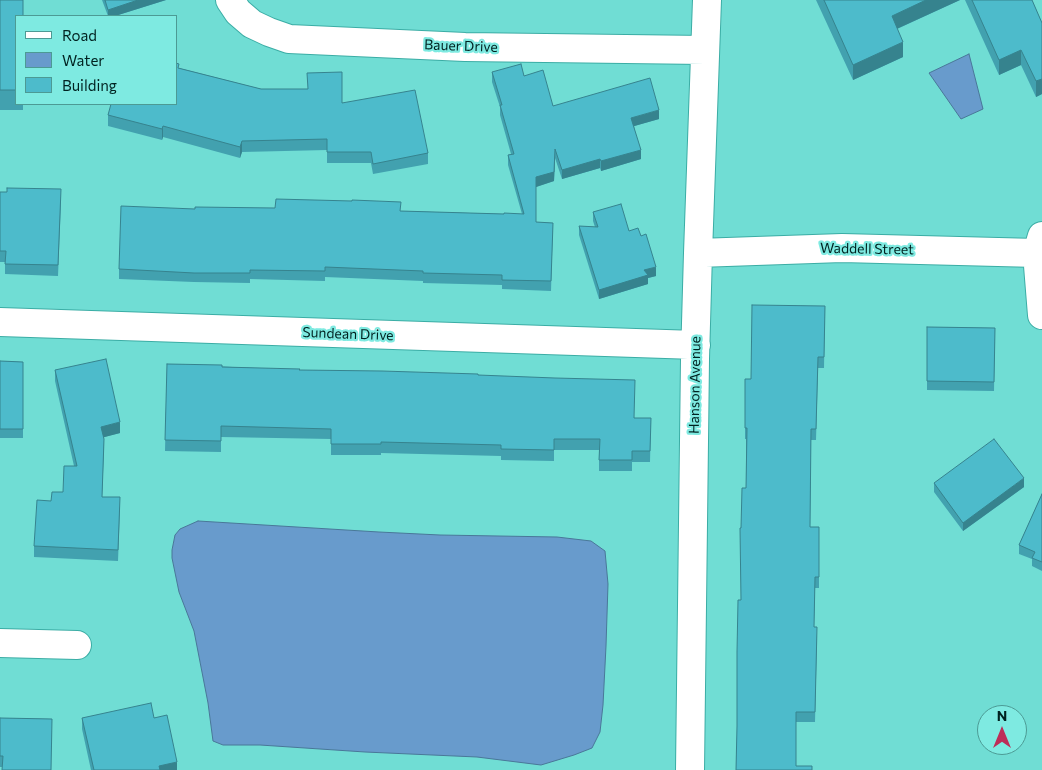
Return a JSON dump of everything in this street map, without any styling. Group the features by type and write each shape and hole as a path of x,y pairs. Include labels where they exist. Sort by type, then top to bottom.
{"lane":[{"name":"Bauer Drive","path":"230,0 238,12 252,24 289,39 466,47 705,50"},
{"name":"Hanson Avenue","path":"690,770 698,253 707,0"},
{"name":"Waddell Street","path":"698,253 842,248 1039,245"},
{"path":"1039,245 1042,314"},
{"name":"Sundean Drive","path":"0,322 696,345"},
{"path":"0,643 77,645"}],"water":[{"path":"969,54 983,109 961,119 929,73"},
{"path":"198,521 440,535 557,537 591,541 605,551 608,584 603,705 600,732 592,748 541,765 477,757 260,745 223,745 213,741 208,703 194,631 179,592 172,558 175,535 180,529"}],"building":[{"path":"0,0 23,0 23,15 15,15 15,90 0,90"},
{"path":"105,0 138,0 108,10"},
{"path":"824,0 926,0 892,16 903,42 853,65"},
{"path":"972,0 1032,0 1042,23 1042,79 1036,81 1021,50 999,60"},
{"path":"521,64 524,76 543,70 553,106 650,78 659,110 631,118 641,150 562,170 555,149 554,172 536,177 536,222 553,223 551,281 502,280 502,275 423,273 423,271 325,267 325,271 250,270 250,273 194,273 119,269 121,206 195,209 195,207 275,208 276,199 352,200 401,202 400,211 524,214 508,155 514,154 492,72"},
{"path":"178,68 261,89 308,89 307,73 342,72 342,103 415,90 428,153 373,164 371,152 327,152 327,139 242,141 240,147 163,126 162,129 108,115 111,105 178,105"},
{"path":"7,188 61,189 58,265 5,264 6,251 0,251 0,192 7,192"},
{"path":"621,204 629,231 638,228 641,236 646,234 656,267 644,270 648,275 599,290 579,226 598,227 593,212"},
{"path":"752,305 825,306 824,357 818,357 816,429 811,429 810,527 819,527 819,577 815,577 814,627 817,627 815,712 796,712 796,766 812,766 812,770 736,770 738,600 741,600 740,528 742,488 746,488 747,428 745,428 745,379 751,379"},
{"path":"927,327 995,328 994,382 927,381"},
{"path":"106,359 120,422 101,427 104,439 102,497 120,497 118,550 34,546 37,500 51,501 52,492 63,492 64,466 77,466 55,370"},
{"path":"0,361 23,362 23,429 0,429"},
{"path":"167,364 635,380 634,418 651,418 650,451 632,451 632,460 599,460 600,439 554,439 554,450 501,449 501,445 381,442 381,444 331,444 331,429 221,426 221,441 165,440"},
{"path":"994,439 1024,478 963,523 934,483"},
{"path":"1042,494 1042,562 1032,558 1035,552 1019,545"},
{"path":"151,703 154,718 167,715 177,762 159,766 160,770 94,770 82,718"},
{"path":"0,718 52,719 51,770 2,770 3,756 0,756"}]}
